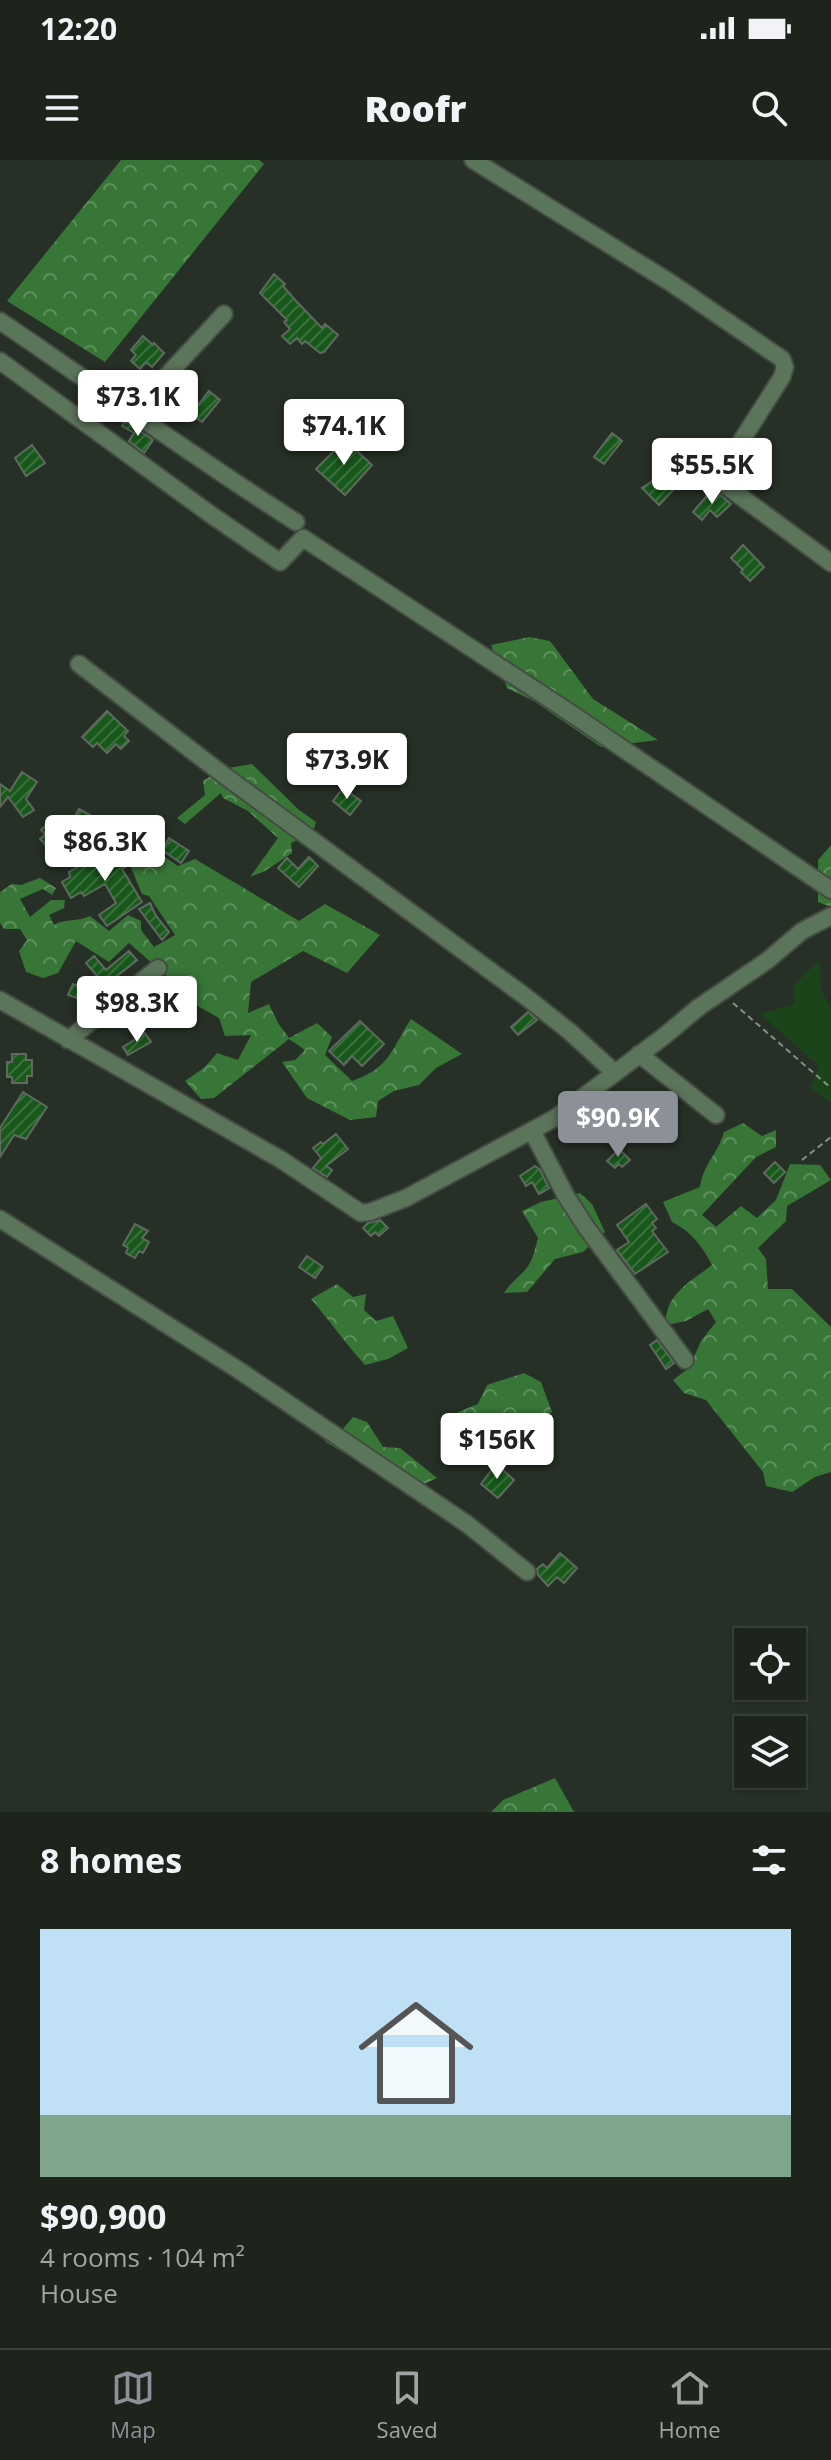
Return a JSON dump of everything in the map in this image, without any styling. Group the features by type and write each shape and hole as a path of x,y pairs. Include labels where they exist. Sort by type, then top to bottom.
{"street":[{"path":"473,160 671,283 782,359 785,367 782,377 717,479 831,563"},
{"path":"133,412 224,314"},
{"path":"0,321 189,453 296,522"},
{"path":"0,361 280,562 303,538 577,717 831,890"},
{"path":"79,664 221,773 526,997 614,1072"},
{"path":"0,1000 280,1159 361,1213 406,1198 555,1118 720,992 768,960 802,931 831,916"},
{"path":"68,1040 158,968"},
{"path":"639,1054 716,1115"},
{"path":"532,1131 586,1227 685,1360"},
{"path":"0,1219 237,1369 467,1524 527,1572"}],"path":[{"path":"720,992 831,1088"},
{"path":"802,1160 831,1137"}],"green space":[{"path":"121,160 259,160 264,164 105,362 7,301"},
{"path":"529,637 550,641 593,699 658,740 601,747 534,701 507,688 491,645"},
{"path":"252,764 299,810 316,822 313,832 291,843 292,853 250,877 278,838 248,811 223,798 221,793 185,824 177,818 205,795 203,781 222,769"},
{"path":"137,820 165,838 156,851 178,866 195,859 299,921 325,904 380,935 347,973 303,951 251,982 248,1013 269,1004 289,1038 317,1023 332,1037 325,1055 352,1081 382,1064 411,1019 462,1054 436,1068 419,1085 394,1091 378,1101 376,1117 350,1120 307,1098 282,1062 295,1060 305,1050 289,1039 214,1098 201,1099 185,1081 205,1067 217,1053 238,1060 251,1035 225,1036 219,1018 187,1000 178,986 129,943 109,962 76,941 58,973 43,978 26,972 19,951 27,940 20,929 4,929 0,923 0,892 12,884 21,885 40,878 56,888 52,895 43,889 20,899 30,917 51,900 65,900 64,908 49,915 54,925 90,916 109,931 128,915 141,921 141,930 154,947 175,935 149,896 142,894 119,839"},
{"path":"831,845 831,907 818,902 818,860"},
{"path":"819,960 821,990 831,1008 831,1103 810,1088 819,1066 760,1014 794,1004 794,985"},
{"path":"743,1123 762,1136 776,1130 776,1147 756,1157 702,1215 716,1227 741,1206 757,1218 776,1200 790,1164 820,1165 831,1180 787,1206 786,1221 758,1248 766,1259 768,1289 792,1289 831,1327 831,1472 815,1477 792,1492 766,1486 763,1472 706,1400 684,1393 673,1380 689,1368 701,1341 716,1322 708,1309 686,1321 666,1325 666,1315 674,1297 712,1265 696,1240 672,1222 663,1202 700,1187 704,1171 724,1132"},
{"path":"580,1193 592,1204 605,1232 583,1252 555,1259 527,1292 504,1293 528,1266 538,1238 522,1211 541,1202"},
{"path":"337,1284 353,1297 366,1294 364,1310 376,1321 393,1316 408,1348 388,1359 365,1365 311,1299"},
{"path":"524,1373 541,1382 552,1412 531,1426 512,1453 493,1453 450,1426 458,1412 478,1404 487,1385"},
{"path":"353,1417 367,1422 383,1447 400,1448 437,1478 407,1492 326,1442 316,1431 342,1430"},
{"path":"555,1778 574,1812 491,1812 503,1800"}],"building":[{"path":"274,274 322,328 325,324 338,335 324,352 320,353 305,341 302,344 297,338 290,344 282,336 290,329 284,322 287,320 260,293"},
{"path":"143,336 164,353 152,367 146,362 140,369 131,361 136,355 131,350"},
{"path":"209,391 220,400 202,422 191,414"},
{"path":"165,396 169,399 172,396 183,404 173,416 169,413 166,416 158,410 160,407 157,405"},
{"path":"125,421 153,440 144,453 129,441 134,433 122,426"},
{"path":"612,433 622,441 604,464 594,457"},
{"path":"345,440 372,465 345,495 316,469"},
{"path":"32,445 45,463 26,476 15,458"},
{"path":"668,460 681,470 670,483 675,488 659,505 642,488 651,482"},
{"path":"710,492 715,496 718,493 731,504 717,517 710,510 702,520 693,512"},
{"path":"743,545 764,567 750,581 731,558"},
{"path":"107,711 128,731 124,736 129,741 121,749 116,744 107,753 97,743 93,747 82,737"},
{"path":"22,772 37,782 26,799 34,810 23,817 8,797 0,807 0,784 10,791"},
{"path":"343,788 361,801 350,815 333,801"},
{"path":"79,809 99,820 91,834 83,830 64,848 60,843 52,851 40,839 45,834 41,830 48,823 52,828 57,823 66,832"},
{"path":"169,838 189,851 181,863 162,850"},
{"path":"114,845 127,866 122,869 142,902 107,926 99,915 116,903 105,884 84,896 81,892 71,898 62,882 70,877 69,872"},
{"path":"309,857 318,866 299,887 278,868 287,858 298,869"},
{"path":"150,903 169,932 162,940 139,909"},
{"path":"129,951 137,960 113,979 117,985 89,1007 83,1000 68,995 73,984 85,988 98,977 86,963 94,956 106,970"},
{"path":"528,1012 537,1020 518,1035 511,1027"},
{"path":"360,1021 384,1044 362,1066 352,1056 344,1065 329,1051"},
{"path":"145,1033 151,1042 128,1055 123,1047"},
{"path":"12,1054 26,1054 26,1060 32,1060 32,1076 27,1076 27,1083 12,1083 12,1077 7,1077 7,1062 12,1062"},
{"path":"23,1092 47,1107 26,1139 14,1135 0,1157 0,1128"},
{"path":"336,1134 348,1149 326,1166 332,1170 327,1177 313,1168 321,1158 313,1148"},
{"path":"619,1149 630,1160 622,1167 619,1164 615,1168 607,1161"},
{"path":"775,1162 785,1172 774,1183 764,1173"},
{"path":"535,1166 549,1188 539,1194 532,1182 526,1186 520,1176"},
{"path":"646,1204 657,1219 652,1223 656,1228 652,1231 668,1252 635,1274 617,1250 629,1242 617,1225"},
{"path":"380,1220 388,1228 379,1236 375,1232 371,1236 363,1228 368,1223"},
{"path":"135,1224 148,1231 142,1238 149,1242 143,1253 139,1251 135,1258 126,1253 128,1248 123,1245"},
{"path":"307,1256 323,1267 315,1278 299,1267"},
{"path":"657,1340 674,1363 666,1369 650,1345"},
{"path":"496,1464 514,1480 498,1498 481,1484"},
{"path":"560,1553 577,1568 564,1583 557,1577 548,1586 538,1575 537,1569 543,1564 547,1568"}]}
